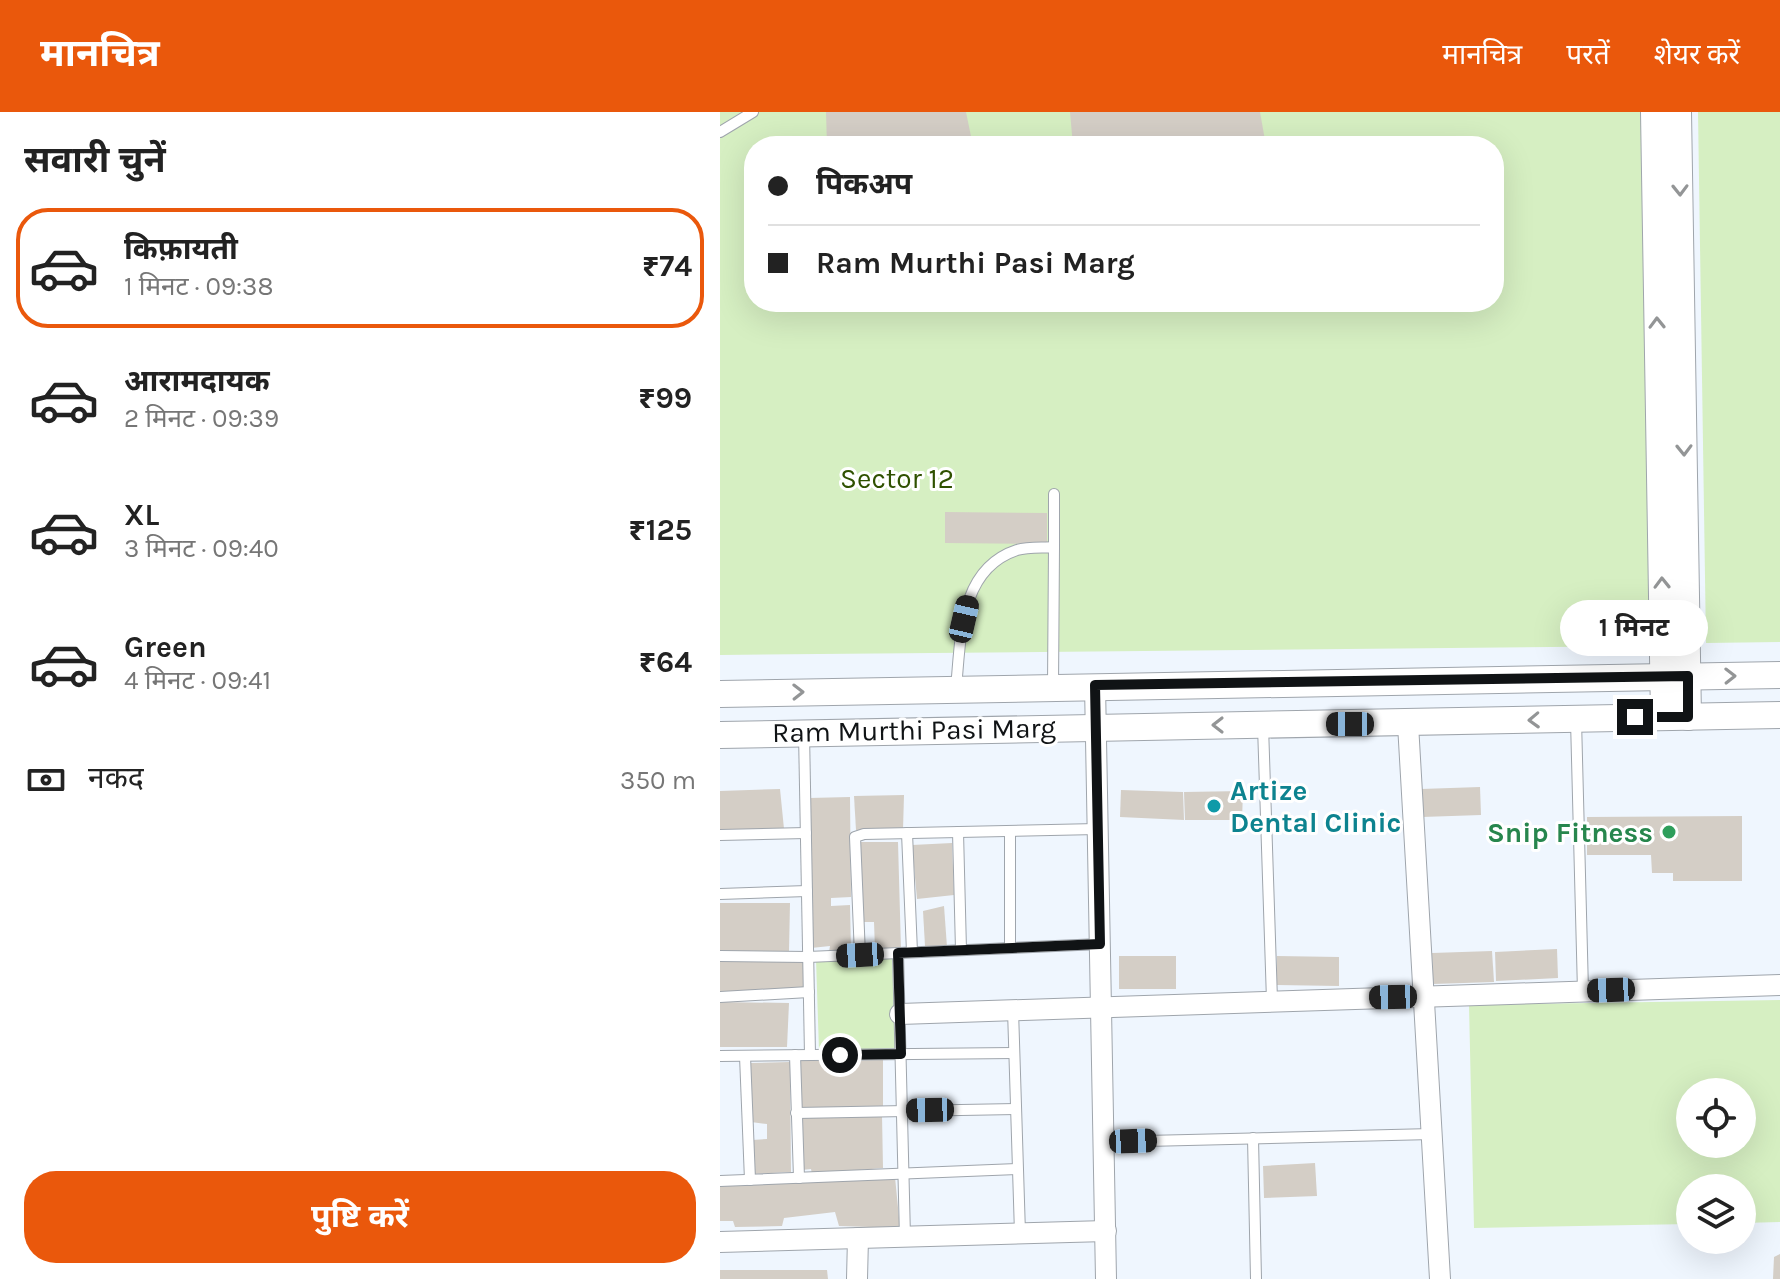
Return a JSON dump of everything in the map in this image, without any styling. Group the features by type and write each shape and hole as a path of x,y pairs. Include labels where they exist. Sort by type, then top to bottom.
{"street":[{"path":"1654,112 1676,676"},
{"path":"1676,717 1678,112"},
{"name":"Ram Murthi Pasi Marg","path":"720,694 1780,675"},
{"path":"1095,685 1106,1279"},
{"name":"Ram Murthi Pasi Marg","path":"720,735 1095,725 1408,724 1780,715"},
{"path":"1408,724 1440,1279"},
{"path":"900,1014 1780,985"},
{"path":"720,1242 1106,1231"},
{"path":"857,1279 858,1238"}],"lane":[{"path":"720,132 753,112"},
{"path":"1053,686 1054,494"},
{"path":"956,688 968,598 984,571 1018,550 1054,547"},
{"path":"1576,718 1583,991"},
{"path":"1263,725 1272,1000"},
{"path":"804,733 810,1055"},
{"path":"860,955 855,837 864,834 1097,829"},
{"path":"1010,831 1010,948"},
{"path":"958,832 961,950"},
{"path":"720,835 806,833"},
{"path":"907,833 912,952"},
{"path":"720,894 807,891"},
{"path":"720,956 808,957 1100,944"},
{"path":"898,953 905,1237"},
{"path":"720,997 809,992"},
{"path":"1013,1010 1020,1233"},
{"path":"720,1056 1014,1053"},
{"path":"795,1055 799,1178"},
{"path":"745,1056 750,1180"},
{"path":"796,1113 1016,1109"},
{"path":"1104,1142 1432,1134"},
{"path":"1253,1138 1256,1279"},
{"path":"720,1181 1017,1169"}],"green space":[{"name":"Sector 12","path":"720,112 1647,112 1658,646 720,655"},
{"path":"1698,112 1780,112 1780,642 1706,643"},
{"path":"892,956 895,1048 819,1051 816,959"},
{"path":"1780,1000 1780,1222 1756,1223 1756,1174 1676,1174 1676,1224 1474,1228 1469,1005"}],"building":[{"path":"826,112 966,112 971,136 827,136"},
{"path":"1070,112 1260,112 1264,136 1072,136"},
{"path":"945,512 1047,513 1047,544 945,543"},
{"path":"1480,787 1481,815 1422,817 1421,789"},
{"path":"780,789 784,829 720,830 720,791"},
{"path":"1121,790 1183,792 1184,820 1120,817"},
{"name":"Artize Dental Clinic","path":"1243,791 1242,820 1185,820 1184,792"},
{"path":"904,795 903,830 856,830 854,796"},
{"path":"850,797 851,897 831,898 831,906 850,905 851,950 829,952 830,946 811,948 809,798"},
{"path":"1742,816 1742,881 1673,881 1673,873 1652,873 1651,855 1587,855 1587,817"},
{"path":"859,842 898,842 901,950 875,950 874,922 861,922"},
{"path":"952,843 954,895 917,899 912,845"},
{"path":"720,903 790,903 789,951 720,951"},
{"path":"944,906 947,947 925,946 923,911"},
{"path":"1557,949 1558,978 1496,981 1495,952"},
{"path":"1492,951 1494,982 1433,984 1432,953"},
{"path":"1119,956 1176,956 1176,989 1119,989"},
{"path":"1277,956 1339,957 1339,986 1277,985"},
{"path":"720,960 808,960 808,991 720,995"},
{"path":"720,1002 789,1003 787,1047 720,1047"},
{"path":"883,1060 883,1108 802,1109 800,1061"},
{"path":"790,1062 791,1172 754,1174 752,1140 767,1139 767,1124 751,1122 749,1063"},
{"path":"882,1115 883,1168 812,1174 811,1169 802,1170 801,1116"},
{"path":"1315,1163 1317,1196 1264,1198 1263,1166"},
{"path":"895,1177 900,1228 839,1226 835,1212 784,1218 782,1226 735,1227 733,1221 720,1221 720,1185"},
{"path":"1780,1254 1780,1279 1773,1279 1774,1257"},
{"path":"720,1270 827,1270 828,1279 720,1279"}],"place":[{"name":"Artize Dental Clinic","path":"1214,806"},
{"name":"Snip Fitness","path":"1669,832"}],"route":[{"path":"840,1055 901,1054 898,953 1100,944 1095,685 1688,676 1688,717 1635,717"}]}
